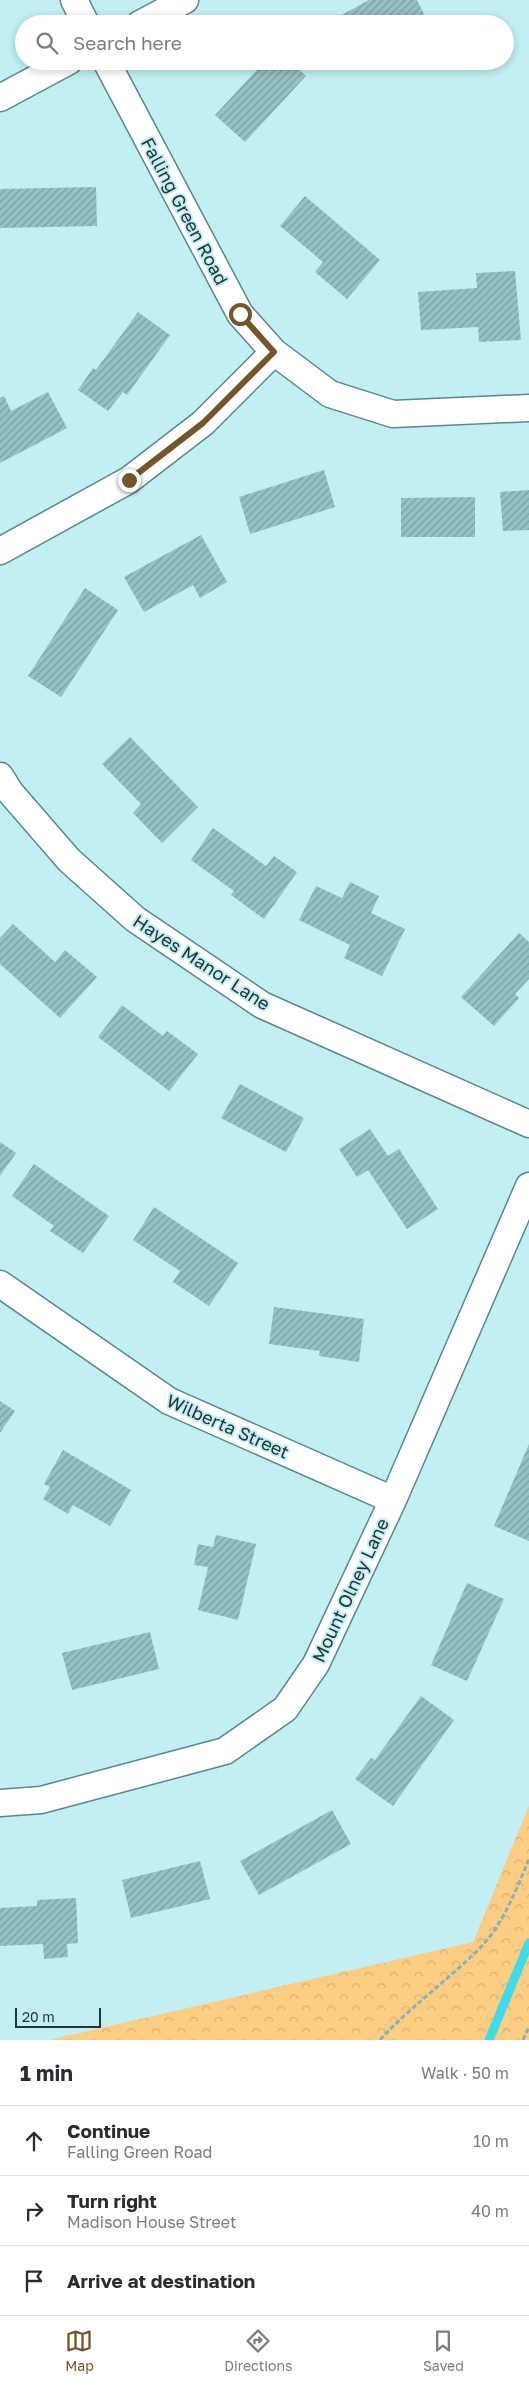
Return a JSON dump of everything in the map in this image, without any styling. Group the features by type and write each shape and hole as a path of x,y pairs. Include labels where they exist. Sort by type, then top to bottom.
{"street":[{"path":"74,0 82,15"},
{"path":"157,15 185,0"},
{"path":"0,98 52,70"},
{"name":"Falling Green Road","path":"111,70 240,314 274,352 330,394 393,414 529,408"},
{"path":"0,551 129,480 203,423 274,352"},
{"name":"Hayes Manor Lane","path":"0,776 10,792 69,860 135,919 262,1004 529,1124"},
{"name":"Mount Olney Lane","path":"0,1803 41,1800 226,1751 285,1709 316,1664 393,1500 529,1186"},
{"name":"Wilberta Street","path":"0,1284 169,1401 393,1500"}],"path":[{"path":"380,2040 404,2014 480,1948 510,1905 529,1859"},
{"path":"523,2040 529,2027"}],"green space":[{"path":"529,1806 529,2040 49,2040 473,1942"}],"building":[{"path":"369,0 417,0 424,14 422,15 342,15"},
{"path":"257,70 300,70 306,76 245,142 215,115"},
{"path":"96,187 97,226 0,228 0,189"},
{"path":"305,196 380,260 347,299 315,272 323,262 280,226"},
{"path":"515,271 521,340 479,342 478,327 421,330 418,292 477,288 476,273"},
{"path":"138,312 170,335 127,395 123,392 108,411 78,390 93,368 96,370"},
{"path":"48,392 67,428 0,463 0,398 4,396 11,411"},
{"path":"324,470 335,507 250,534 239,497"},
{"path":"529,490 529,530 503,531 500,492"},
{"path":"475,497 475,537 401,537 401,498"},
{"path":"201,535 227,582 200,598 193,585 144,612 124,577"},
{"path":"85,588 118,610 61,697 28,676"},
{"path":"130,737 198,807 162,843 133,813 141,804 102,764"},
{"path":"213,828 266,866 274,856 297,872 264,919 231,895 234,891 191,860"},
{"path":"350,882 379,896 371,913 405,929 382,976 344,958 350,945 299,920 316,886 342,898"},
{"path":"13,924 55,962 65,950 97,977 60,1018 0,964 0,938"},
{"path":"519,933 529,942 529,979 515,994 519,998 494,1026 461,997"},
{"path":"122,1005 163,1036 167,1031 198,1054 169,1091 98,1037"},
{"path":"240,1084 304,1118 286,1152 221,1118"},
{"path":"370,1129 388,1156 399,1149 438,1209 407,1229 368,1170 357,1177 339,1149"},
{"path":"0,1142 16,1153 0,1176"},
{"path":"34,1164 109,1216 83,1253 50,1231 54,1226 12,1196"},
{"path":"154,1207 238,1263 209,1306 173,1282 180,1271 133,1240"},
{"path":"274,1307 364,1319 359,1362 319,1356 320,1351 269,1344"},
{"path":"0,1401 15,1411 0,1433"},
{"path":"529,1444 529,1541 494,1526"},
{"path":"63,1450 131,1490 110,1526 73,1505 68,1514 43,1499 50,1487 44,1484"},
{"path":"216,1535 256,1544 238,1620 198,1610 208,1567 194,1565 198,1544 213,1547"},
{"path":"467,1583 504,1599 467,1681 431,1665"},
{"path":"150,1632 159,1669 72,1690 62,1653"},
{"path":"421,1696 454,1720 393,1806 355,1779 371,1758 375,1760"},
{"path":"332,1810 351,1844 259,1895 240,1861"},
{"path":"200,1861 210,1899 131,1918 122,1880"},
{"path":"76,1898 78,1943 67,1944 68,1957 44,1959 43,1944 0,1946 0,1908 37,1906 37,1900"}],"waterway":[{"path":"489,2040 529,1943"}],"route":[{"path":"129,480 203,423 274,352 240,314"}]}
